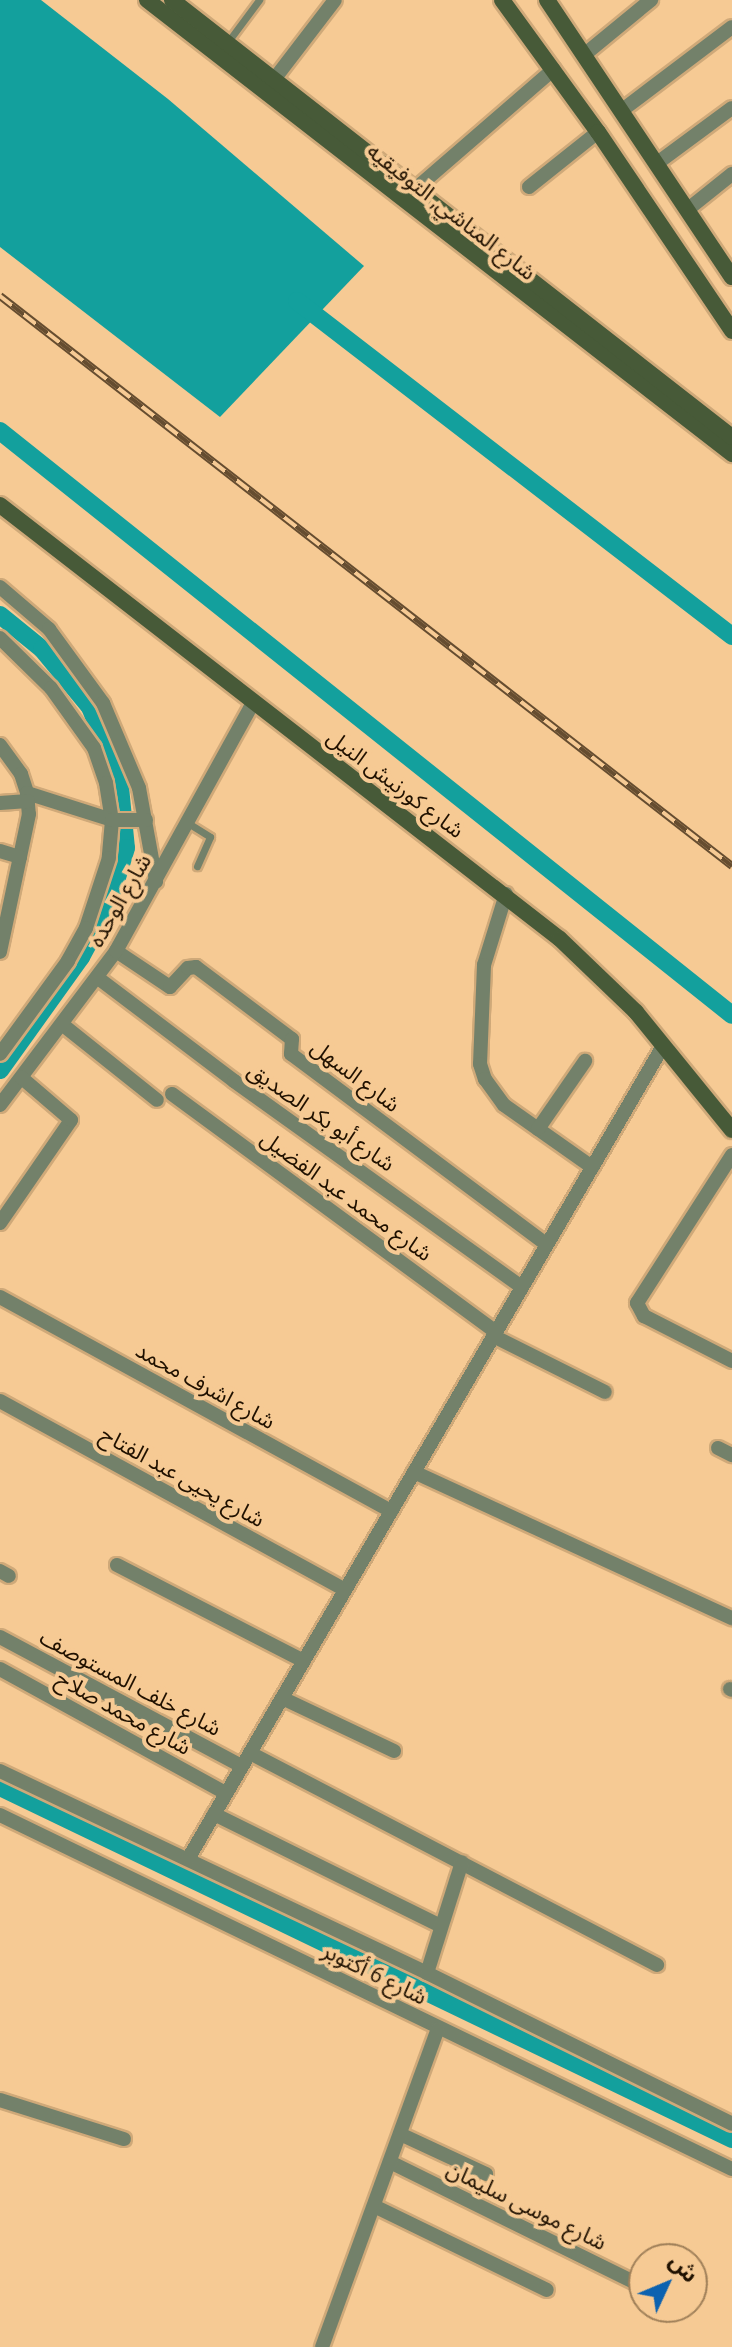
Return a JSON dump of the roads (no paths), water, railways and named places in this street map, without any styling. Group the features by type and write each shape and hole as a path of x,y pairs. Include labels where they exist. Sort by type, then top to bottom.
{"main road":[{"name":"شارع المناشي, التوفيقيه","path":"147,0 413,191 732,437"},
{"name":"شارع المناشي, التوفيقيه","path":"172,0 226,44 268,88 732,454"},
{"path":"502,0 598,132 732,331"},
{"path":"547,0 732,277"},
{"name":"شارع كورنيش النيل","path":"0,505 253,703 506,894 603,977 732,1130"}],"street":[{"path":"268,88 335,0"},
{"path":"584,55 651,0"},
{"path":"621,111 732,27"},
{"path":"413,191 554,69"},
{"path":"656,164 732,108"},
{"path":"529,187 598,132"},
{"path":"687,210 732,174"},
{"path":"0,587 49,629 103,703 123,744 146,820 157,882"},
{"path":"0,638 51,688 94,748 106,783 112,820 109,858 86,928 68,961 0,1054"},
{"name":"شارع الوحده","path":"0,1105 116,951 157,882 253,703"},
{"path":"0,952 4,914 29,814 21,774 1,747"},
{"path":"0,803 28,797 112,820 146,820"},
{"path":"0,851 20,857"},
{"path":"506,894 492,929 484,965 480,1064 493,1093 592,1167"},
{"name":"شارع السهل","path":"116,951 170,987 188,968 196,967 292,1039 291,1054 547,1245"},
{"name":"شارع أبو بكر الصديق","path":"98,978 259,1099 522,1287"},
{"path":"63,1025 157,1100"},
{"path":"188,1859 663,1046"},
{"path":"538,1129 585,1061"},
{"path":"0,1223 71,1120 22,1078"},
{"name":"شارع محمد عبد الفضيل","path":"172,1094 495,1334 605,1392"},
{"path":"732,1155 637,1303 644,1316 732,1361"},
{"name":"شارع اشرف محمد","path":"0,1297 391,1511"},
{"name":"شارع يحيى عبد الفتاح","path":"0,1401 345,1590"},
{"path":"718,1448 732,1455"},
{"path":"414,1472 732,1618"},
{"path":"117,1565 304,1661"},
{"name":"شارع خلف المستوصف","path":"0,1637 242,1766"},
{"name":"شارع محمد صلاح","path":"0,1669 226,1793"},
{"path":"282,1698 394,1751"},
{"path":"250,1753 657,1965"},
{"name":"شارع 6 أكتوبر","path":"0,1771 427,1973 732,2124"},
{"path":"214,1814 441,1926"},
{"name":"شارع 6 أكتوبر","path":"0,1815 732,2169"},
{"path":"427,1973 462,1862"},
{"path":"322,2347 438,2029"},
{"path":"0,2100 124,2139"},
{"path":"400,2134 486,2174"},
{"name":"شارع موسى سليمان","path":"390,2162 628,2279"},
{"path":"374,2206 547,2290"}],"lane":[{"path":"226,44 259,0"},
{"path":"188,823 210,837 197,866"}],"water":[{"path":"0,0 41,0 168,99 364,266 220,417 0,247"}],"waterway":[{"path":"297,301 732,636"},
{"path":"0,431 732,1015"},
{"path":"0,615 42,649 90,707 119,777 126,848 108,907 81,957 0,1070"},
{"path":"0,1787 732,2139"}],"railway":[{"path":"0,296 732,866"}]}
